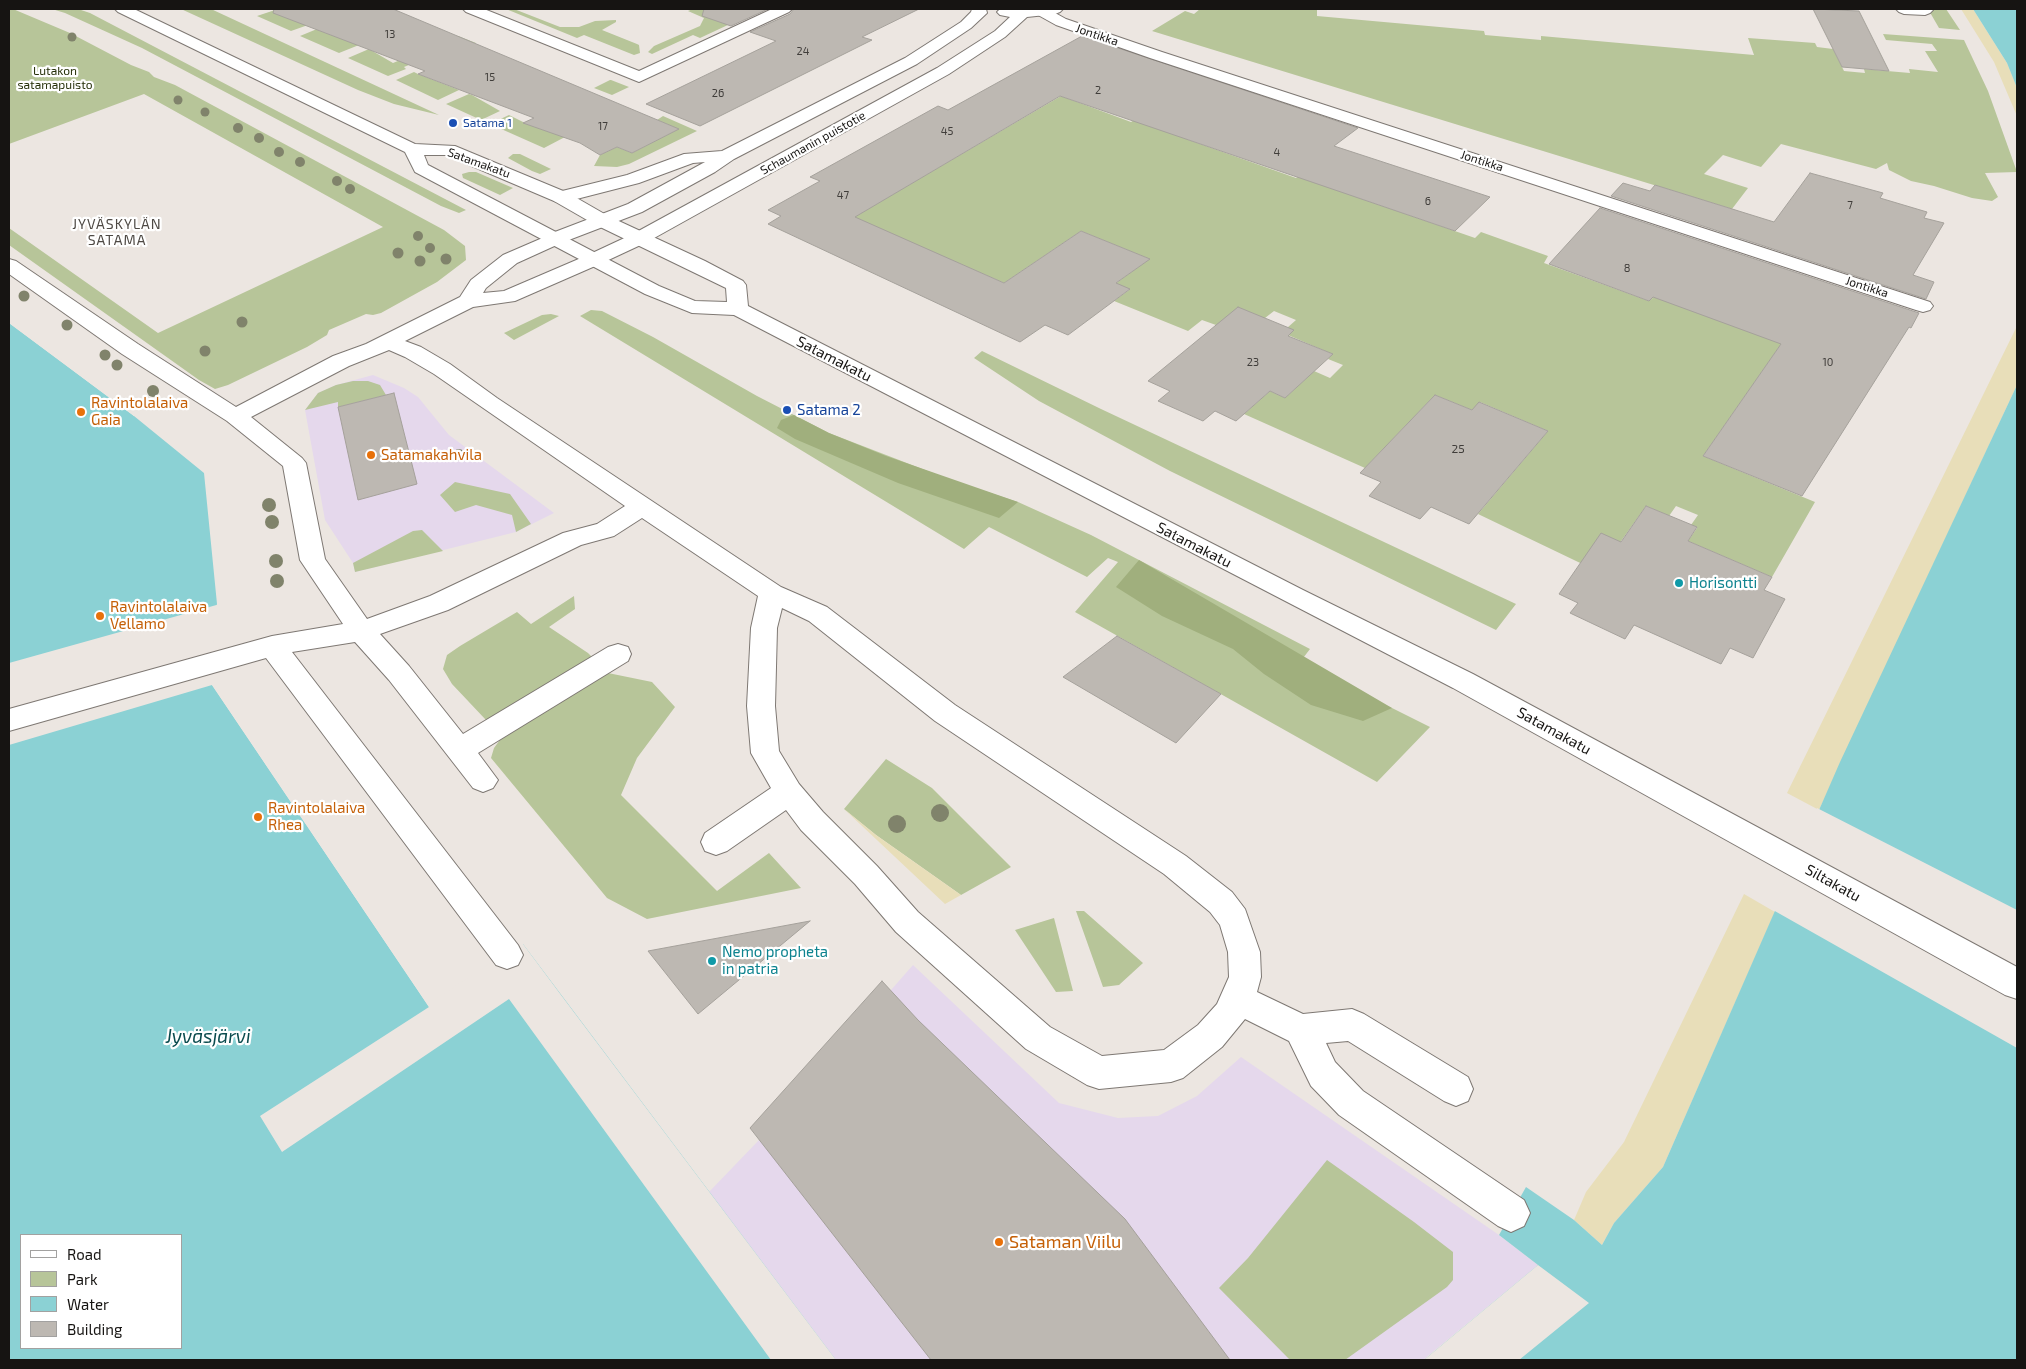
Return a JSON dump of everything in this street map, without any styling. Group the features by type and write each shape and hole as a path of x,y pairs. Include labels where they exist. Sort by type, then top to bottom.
{"main road":[{"name":"Satamakatu","path":"123,9 412,149 449,150 561,197 601,220 736,285 738,309"},
{"path":"471,9 639,77 784,9"},
{"path":"746,9 762,19"},
{"name":"Schaumanin puistotie","path":"468,301 478,284 510,259 634,208 709,168 728,155 912,60 966,25 979,13 980,9"},
{"path":"990,9 1022,14 1049,10"},
{"path":"1904,9 1925,10"},
{"name":"Jontikka","path":"1049,10 1061,22 1156,55 1923,306"},
{"name":"Schaumanin puistotie","path":"468,301 508,297 640,238 943,71 1000,34 1022,14"},
{"name":"Satamakatu","path":"412,149 421,168 554,240 595,259 652,290 692,307 738,309 1276,587 1463,681 1648,782"},
{"name":"Schaumanin puistotie","path":"561,197 633,179 690,158 728,155"},
{"path":"9,265 130,348 235,416 294,463 313,560 361,631 399,673 483,780"},
{"path":"235,416 346,358 374,349 468,301"},
{"path":"388,342 413,352 442,369 489,403 772,592 818,614 945,713 1176,865 1221,902 1234,919 1244,952 1245,977 1238,999 1229,1015 1210,1036 1171,1066 1099,1072 1038,1038 907,922 866,875 812,820 789,792 765,753 761,706 762,655 764,628 772,592"},
{"path":"9,720 272,646 361,631 439,603 572,539 604,530 644,506"},
{"path":"272,646 507,955"},
{"path":"460,750 618,654"},
{"name":"Siltakatu","path":"1648,782 2017,984"},
{"path":"716,842 789,792"},
{"path":"1238,999 1301,1030 1352,1025 1456,1089"},
{"path":"1301,1030 1323,1074 1351,1103 1511,1213"}],"shaded area":[{"path":"373,375 404,388 418,397 449,435 554,513 516,532 355,572 353,563 325,520 305,410 318,393 336,385"},
{"path":"913,965 1059,1103 1118,1118 1158,1116 1197,1096 1241,1057 1499,1235 1538,1265 1423,1360 836,1360 709,1192 759,1140"}],"green space":[{"name":"Lutakon satamapuisto","path":"9,9 70,33 131,65 149,72 154,77 175,85 444,230 465,246 466,260 437,282 381,313 366,314 329,330 327,335 307,347 228,385 215,389 199,380 9,245 9,228 158,333 383,227 144,94 9,144"},
{"path":"52,9 78,9 90,13 466,210 459,213 441,206 142,48"},
{"path":"181,9 211,9 439,115 394,104 358,90"},
{"path":"278,9 308,25 291,31 257,16"},
{"path":"506,9 514,9 560,27 579,27 595,21 616,20 616,22 602,30 639,45 640,53 634,55 584,35 577,38"},
{"path":"693,9 733,9 745,17 700,38 693,35 652,54 648,52 654,46 700,26 704,18 688,11"},
{"path":"1200,9 1317,9 1317,16 1484,31 1485,35 1541,40 1541,36 1754,55 1748,38 1815,43 1817,47 1833,49 1844,71 1865,73 1864,69 1910,73 1909,69 1938,72 1925,51 1937,51 1932,44 1886,40 1883,34 1964,40 1988,91 2017,172 1985,173 1998,197 1992,201 1972,198 1911,181 1889,170 1887,163 1876,169 1781,144 1761,167 1723,155 1704,174 1748,188 1732,209 1152,31 1185,11 1194,14"},
{"path":"1928,9 1946,9 1960,30 1939,28"},
{"path":"317,29 359,45 339,53 300,36"},
{"path":"458,36 476,43 462,49 454,46 404,67 406,69 388,76 348,58 369,49 393,63"},
{"path":"414,72 459,90 438,100 396,80"},
{"path":"610,80 629,87 612,95 594,88"},
{"path":"469,94 500,111 481,120 446,104"},
{"path":"1061,96 1131,122 1141,115 1189,140 1296,178 1304,172 1351,195 1475,238 1481,232 1548,256 1544,263 1649,301 1655,296 1782,343 1703,456 1815,502 1772,577 1688,541 1697,528 1691,525 1698,515 1676,506 1669,516 1646,506 1599,572 1478,514 1548,431 1480,402 1472,410 1435,395 1365,468 1244,414 1270,391 1285,398 1314,371 1330,378 1343,365 1328,359 1332,354 1288,335 1287,328 1296,320 1274,311 1265,318 1216,325 1202,320 1188,331 1114,301 1129,290 1115,284 1149,259 1081,231 1004,283 852,218"},
{"path":"509,115 525,123 565,137 544,148 490,124"},
{"path":"663,116 697,131 629,164 617,167 594,166 600,155 617,147 632,153 678,129 657,120"},
{"path":"513,154 520,154 551,169 540,174 532,171 508,158"},
{"path":"476,172 513,188 500,195 463,178 462,174"},
{"path":"591,310 602,311 653,337 757,396 829,433 951,480 1018,502 1091,535 1310,649 1297,666 1430,727 1377,782 1075,612 1118,562 1108,558 1087,577 989,527 964,549 580,316"},
{"path":"551,314 559,316 514,340 504,333 542,315"},
{"path":"982,351 1516,604 1496,630 1170,471 1039,401 974,358"},
{"path":"353,381 368,381 380,385 386,395 338,407 338,402 305,410 318,393 336,385"},
{"path":"794,415 829,433 886,456 1018,502 999,518 898,483 795,439 777,428 781,420"},
{"path":"455,482 510,494 531,524 516,532 512,515 476,505 455,512 440,495"},
{"path":"422,530 443,551 355,572 353,563 413,531"},
{"path":"1139,560 1392,708 1363,721 1311,705 1264,674 1233,649 1162,616 1116,587"},
{"path":"574,596 575,609 549,627 588,653 608,673 652,682 675,707 637,758 621,795 717,891 769,853 801,888 647,919 607,898 491,758 494,748 502,737 452,684 443,669 447,655 517,612 531,624"},
{"path":"886,759 932,788 1011,867 961,895 876,835 844,809"},
{"path":"1076,911 1084,911 1143,963 1119,985 1103,987"},
{"path":"1054,918 1073,991 1056,992 1015,930"},
{"path":"1327,1160 1453,1252 1453,1280 1447,1287 1345,1360 1290,1360 1219,1288 1248,1258"}],"sand":[{"path":"1961,9 1973,9 2007,63 2017,88 2017,116 1994,62"},
{"path":"2017,326 2017,385 1819,810 1787,793"},
{"path":"844,809 876,835 961,895 945,904"},
{"path":"1744,894 1775,912 1663,1167 1614,1223 1602,1245 1574,1220 1586,1192 1624,1142"}],"water":[{"path":"1973,9 2017,9 2017,88 2007,63"},
{"name":"Jyväsjärvi","path":"9,323 134,416 204,473 217,604 211,637 212,685 429,1007 523,944 836,1360 9,1360"},
{"path":"2017,385 2017,1360 1424,1360 1538,1265 1499,1235 1526,1187 1574,1220 1602,1245 1614,1223 1663,1167 1840,762"}],"pier":[{"path":"9,320 137,415 134,416 9,323"},
{"path":"220,604 213,637 215,684 430,1003 522,942 525,942 523,944 836,1360 771,1360 509,999 282,1152 260,1116 429,1007 212,685 9,745 9,663"},
{"path":"1817,808 2017,910 2017,1048 1773,910"},
{"path":"1538,1265 1589,1303 1519,1360 1424,1360"}],"building":[{"path":"274,9 393,9 679,129 632,153 617,147 600,155 580,143 523,123 534,118 418,74 425,71 273,13"},
{"path":"704,9 768,9 731,26 702,16"},
{"path":"794,9 919,9 862,37 872,40 700,126 646,104 776,41 750,32 790,14"},
{"path":"1813,9 1859,11 1889,71 1842,67"},
{"path":"1082,36 1358,128 1334,146 1490,197 1455,231 1060,96 855,217 1004,283 1081,231 1150,259 1116,283 1130,289 1068,335 1045,325 1020,342 768,224 781,216 768,210 820,181 810,177 938,106 948,110"},
{"path":"1810,173 1883,193 1880,198 1927,212 1924,218 1944,223 1913,275 1934,282 1926,299 1611,196 1623,183 1650,191 1655,185 1774,222"},
{"path":"1600,208 1919,313 1802,496 1703,456 1781,344 1653,297 1649,301 1549,264"},
{"path":"1238,307 1294,330 1288,336 1333,354 1285,398 1270,391 1236,421 1215,411 1203,421 1158,401 1170,391 1148,381"},
{"name":"Satamakahvila","path":"394,393 417,484 358,500 338,407"},
{"path":"1435,395 1472,410 1479,402 1548,431 1469,524 1431,507 1420,519 1369,496 1381,482 1360,473"},
{"name":"Horisontti","path":"1646,506 1697,527 1688,541 1772,577 1764,590 1785,599 1753,658 1730,648 1721,664 1634,625 1625,639 1570,613 1578,603 1559,594 1601,533 1621,542"},
{"path":"1117,636 1221,694 1176,743 1063,677"},
{"name":"Nemo propheta in patria","path":"810,921 698,1014 648,951"},
{"name":"Sataman Viilu","path":"882,981 918,1020 1125,1219 1230,1360 931,1360 750,1128"}],"place":[{"name":"Satama 1","path":"453,123"},
{"name":"Satama 2","path":"787,410"},
{"name":"Ravintolalaiva Gaia","path":"81,412"},
{"name":"Satamakahvila","path":"371,455"},
{"name":"Horisontti","path":"1679,583"},
{"name":"Ravintolalaiva Vellamo","path":"100,616"},
{"name":"Ravintolalaiva Rhea","path":"258,817"},
{"name":"Nemo propheta in patria","path":"712,961"},
{"name":"Sataman Viilu","path":"999,1242"}],"district":[{"name":"JYVÄSKYLÄN SATAMA","path":"117,232"}]}
